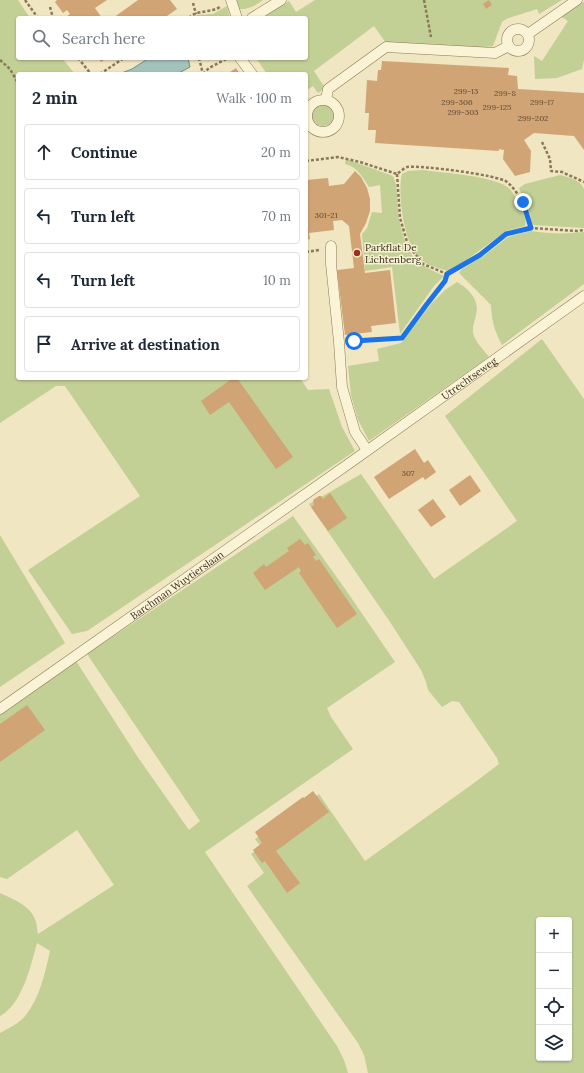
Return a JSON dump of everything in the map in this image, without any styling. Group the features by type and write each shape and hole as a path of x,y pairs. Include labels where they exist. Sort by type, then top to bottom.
{"lane":[{"path":"231,0 235,16"},
{"path":"255,16 281,0"},
{"path":"326,100 328,89 386,47 496,53 509,46 513,50 522,50 529,44 528,34 577,0"},
{"path":"242,60 250,72"},
{"path":"308,111 314,103 319,100 326,100 332,102 336,106 340,118 338,124 328,132 315,130 310,126 308,120"},
{"path":"331,246 331,264 342,387 354,432 368,450"},
{"name":"Utrechtseweg","path":"354,460 584,296"},
{"name":"Barchman Wuytierslaan","path":"0,709 354,460"}],"path":[{"path":"24,0 36,16"},
{"path":"190,16 192,14 217,9 231,0"},
{"path":"424,0 434,50"},
{"path":"193,3 196,14"},
{"path":"50,7 52,16"},
{"path":"0,60 10,69 16,80"},
{"path":"80,60 89,72"},
{"path":"103,72 121,60"},
{"path":"200,60 202,72"},
{"path":"205,72 209,68 224,60"},
{"path":"542,142 550,159 551,171 562,172 584,182"},
{"path":"308,161 338,157 398,174"},
{"path":"398,174 406,167 427,167 478,174 506,181 523,202 531,228"},
{"path":"398,174 400,218 408,245 423,264 447,274"},
{"path":"339,342 402,338 445,281 447,274 480,255 506,234 531,228 577,231 584,230"}],"green space":[{"path":"0,0 18,0 29,16 16,16 16,60 64,60 73,72 16,72 16,380 301,380 308,390 329,389 342,427 355,451 87,631 72,634 28,570 140,496 65,386 56,386 0,423"},
{"path":"235,0 263,0 251,7 238,9"},
{"path":"315,0 562,0 539,14 537,9 506,19 502,22 493,46 479,48 386,43 374,26 314,71 325,88 318,93 313,86 308,90 308,72 266,72 257,60 308,60 308,16 266,16 289,1 296,12"},
{"path":"584,2 584,60 582,69 557,78 535,79 534,56 542,61 568,21 560,16 579,3"},
{"path":"227,6 230,16 195,16 196,15 213,14"},
{"path":"323,104 331,107 334,115 331,123 323,126 315,123 312,115 315,107"},
{"path":"346,159 393,176 397,188 399,220 408,249 421,264 444,276 434,286 400,334 392,267 365,271 362,234 367,228 372,212 382,213 380,185 369,187 362,176 353,167 345,164"},
{"path":"423,170 482,178 503,185 510,189 520,205 525,218 525,226 506,231 461,264 448,271 428,264 418,257 409,240 405,229 400,193 402,174 408,171"},
{"path":"560,175 577,181 584,189 584,228 534,225 532,223 530,214 519,188 525,184"},
{"path":"531,231 544,233 584,232 584,284 502,345 494,325 491,305 459,273 462,269 484,256 508,237"},
{"path":"457,282 466,288 475,300 477,310 473,333 478,343 489,357 369,441 358,420 351,395 348,366 379,361 377,349 401,343 432,303 445,290"},
{"path":"542,339 584,399 584,1073 368,1073 364,1055 358,1043 247,886 264,873 251,854 261,847 255,839 319,794 365,861 499,764 497,758 459,702 452,701 442,707 428,690 421,670 309,504 361,474 434,579 517,521 445,416"},
{"path":"293,516 395,662 327,708 331,717 353,749 205,852 337,1046 344,1060 348,1073 0,1073 0,1033 21,1020 31,1008 41,984 50,951 37,943 20,994 8,1011 0,1016 0,893 26,907 30,911 34,916 38,934 114,885 77,830 7,879 0,877 0,712 76,661 137,756 189,830 200,821 87,654"},
{"path":"0,535 65,643 0,687"}],"water":[{"path":"146,60 188,60 190,67 181,72 124,72"}],"building":[{"path":"57,0 107,0 95,8 101,16 67,16 70,14 67,10 63,13 55,2"},
{"path":"138,0 170,0 177,9 167,16 116,16"},
{"path":"489,0 492,5 486,9 483,4"},
{"path":"382,61 509,68 508,75 517,76 518,89 584,93 584,150 574,136 534,133 524,140 531,151 530,172 515,176 503,159 504,150 499,149 499,151 375,143 376,130 368,130 369,113 365,113 367,80 377,81 378,70 381,70"},
{"path":"236,68 239,72 230,72"},
{"name":"Parkflat De Lichtenberg","path":"355,171 361,177 367,188 370,199 370,211 360,234 365,273 390,270 396,323 371,326 372,332 345,335 337,270 354,268 349,226 342,220 333,221 334,230 309,233 310,239 308,240 308,180 328,178 329,186 344,184"},
{"path":"230,380 238,380 293,457 276,469 229,402 210,415 201,401"},
{"path":"415,449 424,463 428,460 436,472 425,480 423,477 389,499 374,477"},
{"path":"470,475 481,491 460,506 449,490"},
{"path":"330,493 347,518 328,531 311,507 314,505 313,500 319,496 323,499"},
{"path":"433,499 446,517 431,527 418,510"},
{"path":"300,539 305,545 308,543 316,555 313,557 316,561 319,559 357,614 337,628 299,573 301,571 299,567 265,590 253,573 264,564 266,567 289,551 287,548"},
{"path":"27,705 45,730 0,762 0,724"},
{"path":"313,791 329,812 276,851 300,883 287,893 265,861 262,863 253,850 262,843 255,832"}],"place":[{"name":"Parkflat De Lichtenberg","path":"357,253"}],"route":[{"path":"354,341 402,338 411,324 445,281 447,274 480,255 506,234 531,228 523,202"}]}
